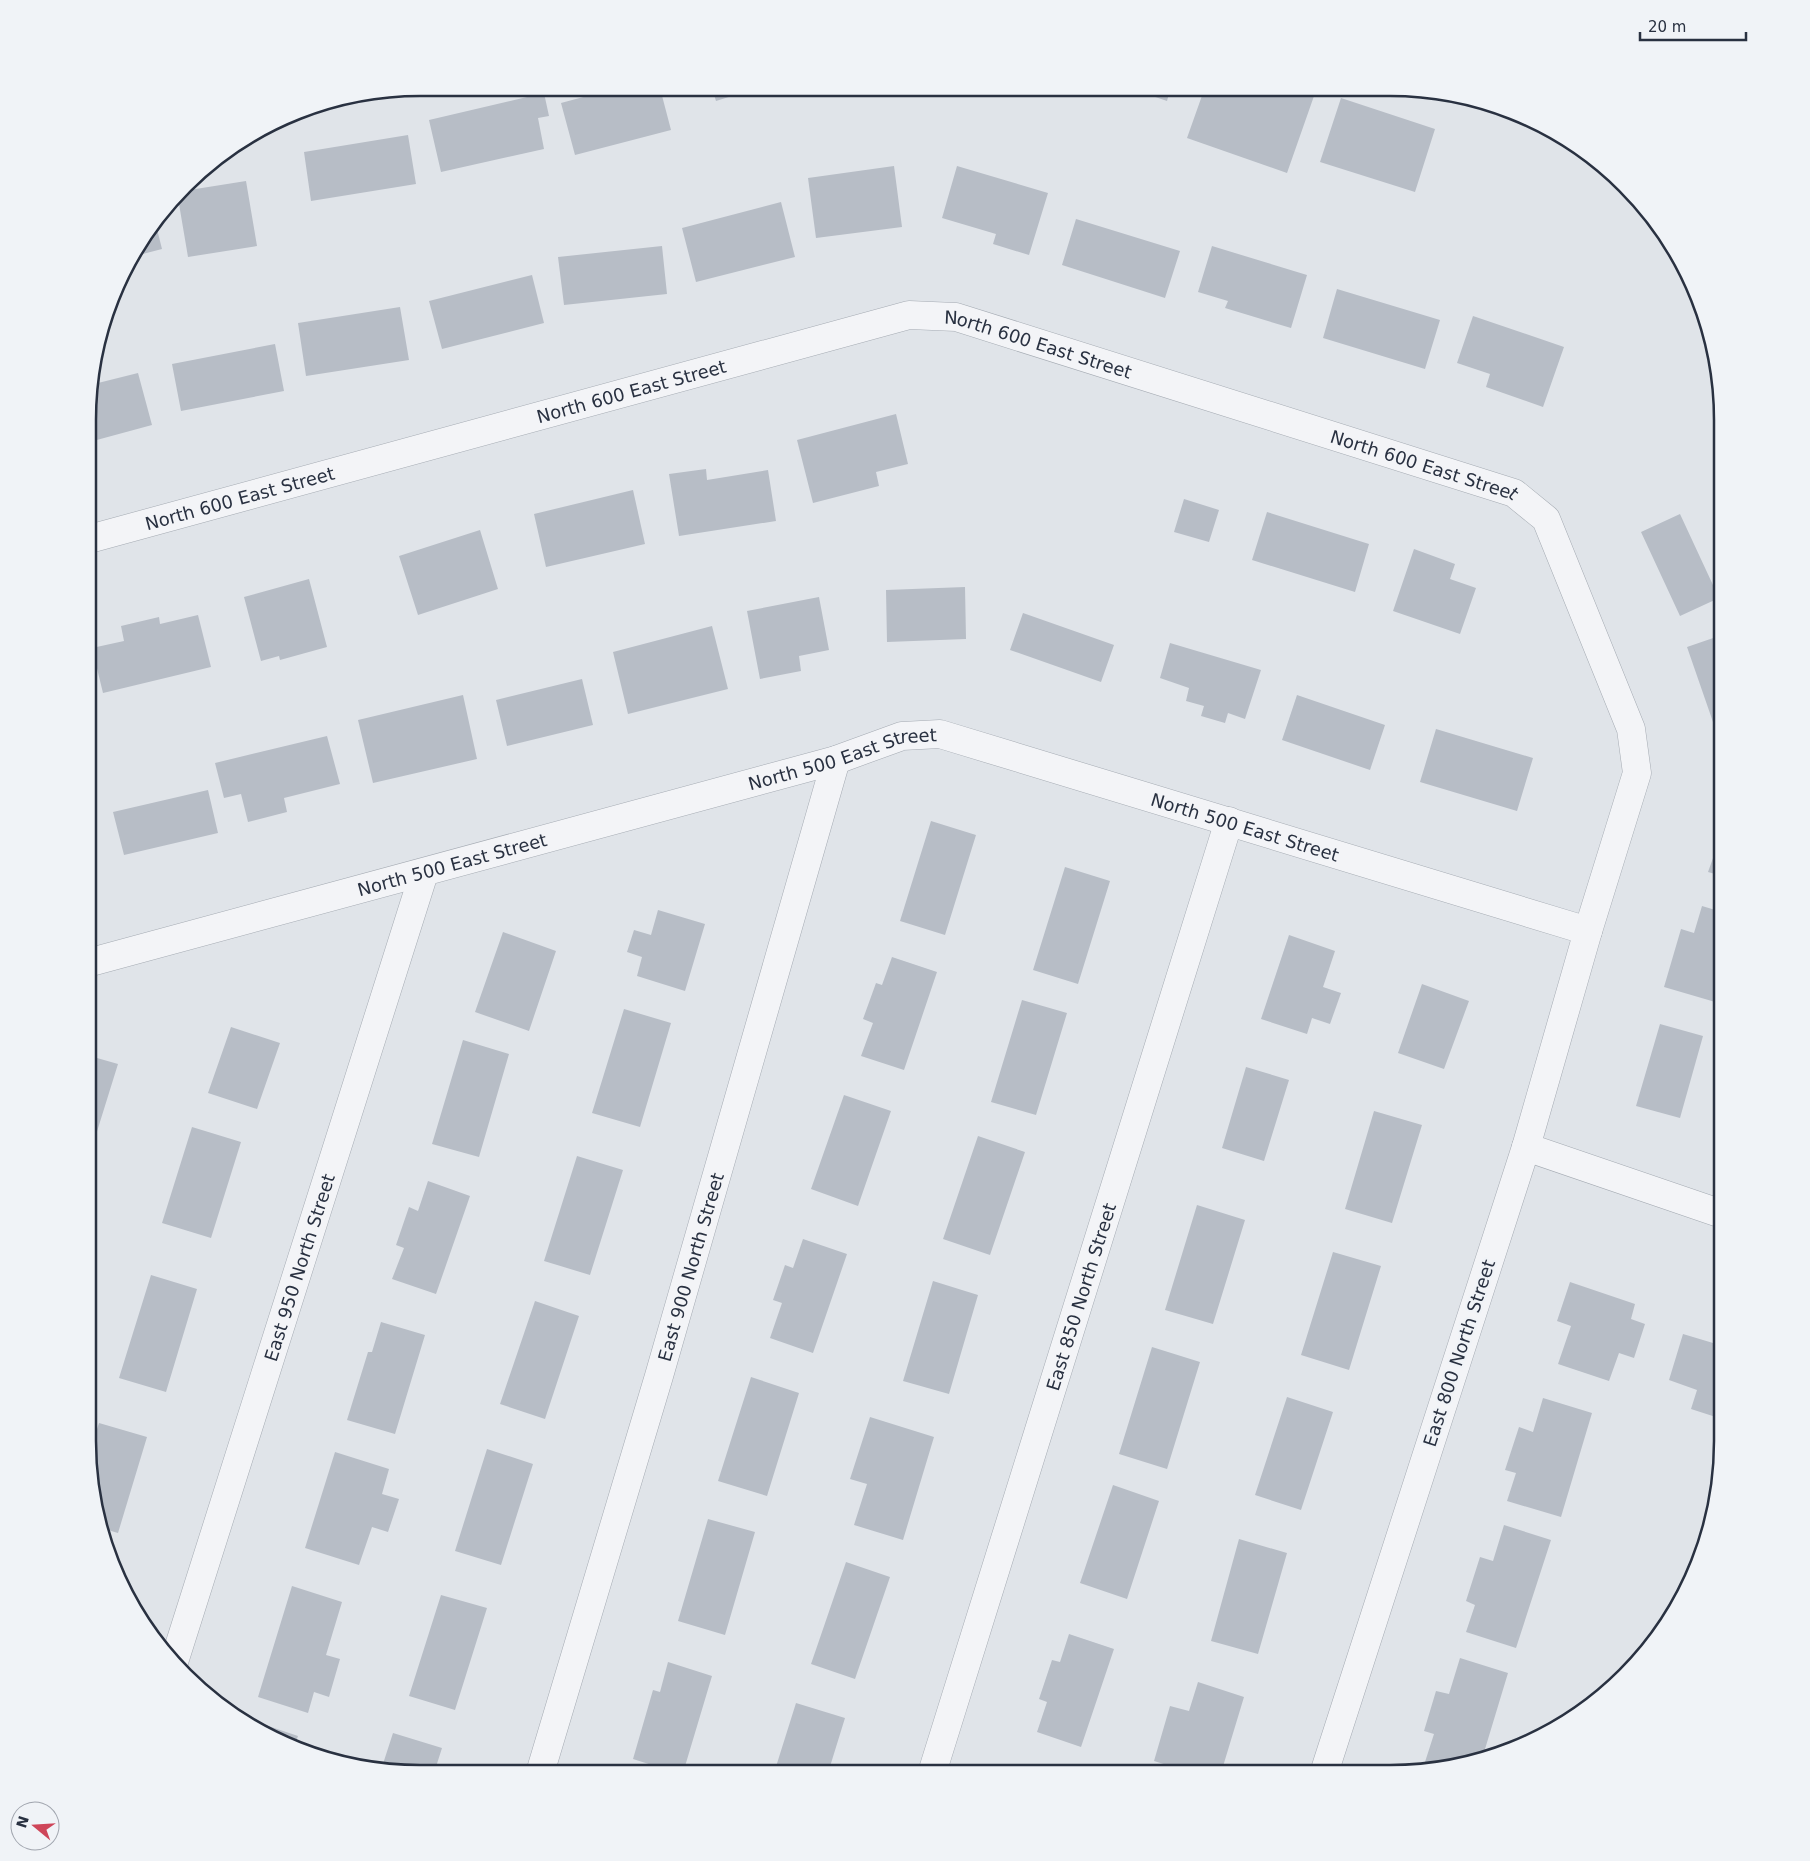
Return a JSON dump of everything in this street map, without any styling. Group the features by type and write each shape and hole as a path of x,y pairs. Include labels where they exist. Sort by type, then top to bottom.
{"street":[{"name":"North 600 East Street","path":"96,537 909,315 956,318 1514,493 1546,519 1631,729 1637,773 1588,931"},
{"name":"North 500 East Street","path":"96,961 836,760 902,736 940,734 1588,931"},
{"name":"East 900 North Street","path":"542,1765 659,1376 836,760"},
{"name":"East 850 North Street","path":"934,1765 1229,822"},
{"name":"East 950 North Street","path":"176,1654 424,873"},
{"name":"East 800 North Street","path":"1327,1765 1526,1147 1588,931"},
{"path":"1526,1147 1714,1211"}],"building":[{"path":"531,96 545,96 549,116 538,118 544,149 441,172 429,120"},
{"path":"587,96 662,96 671,130 575,155 561,103"},
{"path":"714,96 732,96 716,101"},
{"path":"1152,96 1168,96 1167,101"},
{"path":"1202,96 1314,96 1287,173 1187,138"},
{"path":"1341,98 1435,129 1415,192 1320,162"},
{"path":"408,135 416,184 311,201 304,152"},
{"path":"894,166 902,227 816,238 808,178"},
{"path":"957,166 1048,193 1029,255 993,244 996,234 942,218"},
{"path":"246,181 257,246 188,257 179,204 193,189"},
{"path":"781,202 795,257 696,282 682,228"},
{"path":"1076,219 1180,251 1165,298 1062,265"},
{"path":"157,231 162,249 142,254"},
{"path":"662,246 667,294 564,305 558,257"},
{"path":"1212,246 1307,275 1291,328 1225,308 1228,301 1198,292"},
{"path":"532,275 544,323 442,349 429,301"},
{"path":"1337,289 1440,320 1425,369 1323,338"},
{"path":"400,307 409,360 306,376 298,323"},
{"path":"1473,316 1564,347 1543,407 1486,387 1490,374 1457,363"},
{"path":"275,344 284,391 181,411 172,364"},
{"path":"138,373 152,425 96,440 99,383"},
{"path":"896,414 908,464 876,472 879,486 813,503 797,440"},
{"path":"706,469 707,480 768,470 776,521 679,536 669,474"},
{"path":"633,490 645,544 546,567 534,514"},
{"path":"1184,499 1219,510 1209,542 1174,532"},
{"path":"1267,512 1369,544 1355,592 1252,560"},
{"path":"1680,514 1714,587 1714,600 1680,616 1641,532"},
{"path":"480,530 498,589 418,615 399,556"},
{"path":"1414,549 1455,564 1450,579 1476,588 1460,634 1393,611"},
{"path":"309,579 327,647 280,660 279,656 261,661 244,597"},
{"path":"965,587 966,639 887,642 886,590"},
{"path":"819,597 829,650 799,656 801,671 760,679 747,611"},
{"path":"1023,613 1114,645 1101,682 1010,650"},
{"path":"198,615 211,667 103,693 96,664 96,647 124,641 121,626 159,617 160,624"},
{"path":"712,626 728,689 628,714 613,652"},
{"path":"1714,638 1714,722 1713,722 1687,647"},
{"path":"1170,643 1261,670 1245,719 1228,713 1225,723 1201,716 1204,706 1186,701 1189,688 1160,678"},
{"path":"582,679 593,725 507,746 496,700"},
{"path":"463,695 477,759 373,783 358,720"},
{"path":"1297,695 1385,725 1370,770 1282,740"},
{"path":"1436,729 1533,758 1517,811 1420,782"},
{"path":"327,736 340,784 284,798 287,812 248,822 241,794 224,798 215,763"},
{"path":"208,790 218,833 124,855 113,812"},
{"path":"931,821 976,835 945,935 900,921"},
{"path":"1714,855 1714,874 1708,872"},
{"path":"1065,867 1110,881 1078,984 1033,970"},
{"path":"1702,906 1714,910 1714,1002 1664,987 1681,929 1694,933"},
{"path":"658,910 705,924 685,991 637,976 642,957 627,952 634,930 651,935"},
{"path":"503,932 556,951 529,1031 475,1012"},
{"path":"1289,935 1335,951 1323,987 1341,993 1330,1024 1312,1018 1307,1034 1261,1019"},
{"path":"892,957 937,972 904,1070 861,1056 873,1023 863,1019 876,983 882,985"},
{"path":"1422,984 1469,1001 1444,1069 1398,1053"},
{"path":"1022,1000 1067,1013 1036,1115 991,1102"},
{"path":"624,1009 671,1023 640,1127 592,1113"},
{"path":"1660,1024 1703,1036 1680,1118 1636,1106"},
{"path":"231,1027 280,1043 257,1109 208,1093"},
{"path":"463,1040 509,1054 479,1157 432,1144"},
{"path":"96,1058 118,1064 96,1135"},
{"path":"1246,1067 1289,1080 1264,1161 1222,1148"},
{"path":"844,1095 891,1111 858,1206 811,1189"},
{"path":"1374,1111 1422,1125 1392,1223 1345,1209"},
{"path":"192,1127 241,1142 211,1238 162,1223"},
{"path":"978,1136 1025,1152 990,1255 943,1239"},
{"path":"577,1156 623,1170 590,1275 544,1261"},
{"path":"428,1181 470,1196 436,1294 392,1279 404,1248 396,1245 409,1207 418,1211"},
{"path":"1197,1205 1245,1220 1213,1324 1165,1310"},
{"path":"803,1239 847,1254 813,1353 770,1338 782,1303 773,1300 785,1265 793,1268"},
{"path":"1333,1252 1381,1266 1349,1370 1301,1355"},
{"path":"151,1275 197,1289 166,1392 119,1378"},
{"path":"933,1281 978,1295 949,1394 903,1381"},
{"path":"1570,1282 1635,1304 1631,1319 1645,1324 1634,1358 1619,1353 1609,1381 1558,1364 1571,1326 1557,1321"},
{"path":"535,1301 579,1316 545,1419 500,1404"},
{"path":"381,1322 425,1335 395,1434 347,1420 368,1352 372,1352"},
{"path":"1683,1334 1713,1343 1714,1340 1714,1416 1691,1409 1697,1390 1669,1380"},
{"path":"1152,1347 1200,1362 1167,1469 1119,1454"},
{"path":"751,1377 799,1393 767,1496 718,1481"},
{"path":"1287,1397 1333,1412 1301,1510 1255,1495"},
{"path":"1543,1398 1592,1413 1561,1517 1507,1501 1516,1473 1505,1470 1519,1427 1533,1432"},
{"path":"870,1417 934,1437 903,1540 854,1525 867,1484 850,1479"},
{"path":"99,1423 147,1437 118,1533 109,1530 102,1504 96,1432"},
{"path":"487,1449 533,1464 501,1565 455,1551"},
{"path":"335,1452 389,1469 382,1494 399,1499 388,1532 372,1527 359,1565 305,1548"},
{"path":"1113,1485 1159,1501 1127,1599 1080,1583"},
{"path":"708,1519 755,1532 725,1635 678,1621"},
{"path":"1504,1525 1551,1540 1516,1648 1466,1632 1475,1605 1466,1601 1480,1557 1493,1561"},
{"path":"1239,1539 1287,1553 1258,1654 1211,1641"},
{"path":"846,1562 890,1577 855,1679 811,1664"},
{"path":"292,1586 342,1602 326,1655 340,1659 329,1697 314,1692 308,1713 258,1697"},
{"path":"441,1595 487,1608 455,1710 409,1696"},
{"path":"1069,1634 1114,1649 1081,1747 1037,1732 1047,1702 1039,1699 1052,1660 1060,1662"},
{"path":"1460,1658 1508,1673 1484,1751 1453,1759 1425,1762 1434,1734 1424,1731 1436,1691 1449,1694"},
{"path":"668,1662 712,1676 685,1765 652,1765 633,1759 653,1690 660,1692"},
{"path":"1198,1682 1244,1697 1223,1765 1167,1765 1154,1761 1170,1706 1189,1711"},
{"path":"796,1703 845,1718 830,1765 777,1765"},
{"path":"267,1726 298,1736 296,1740"},
{"path":"393,1733 442,1748 437,1765 383,1763"}]}
